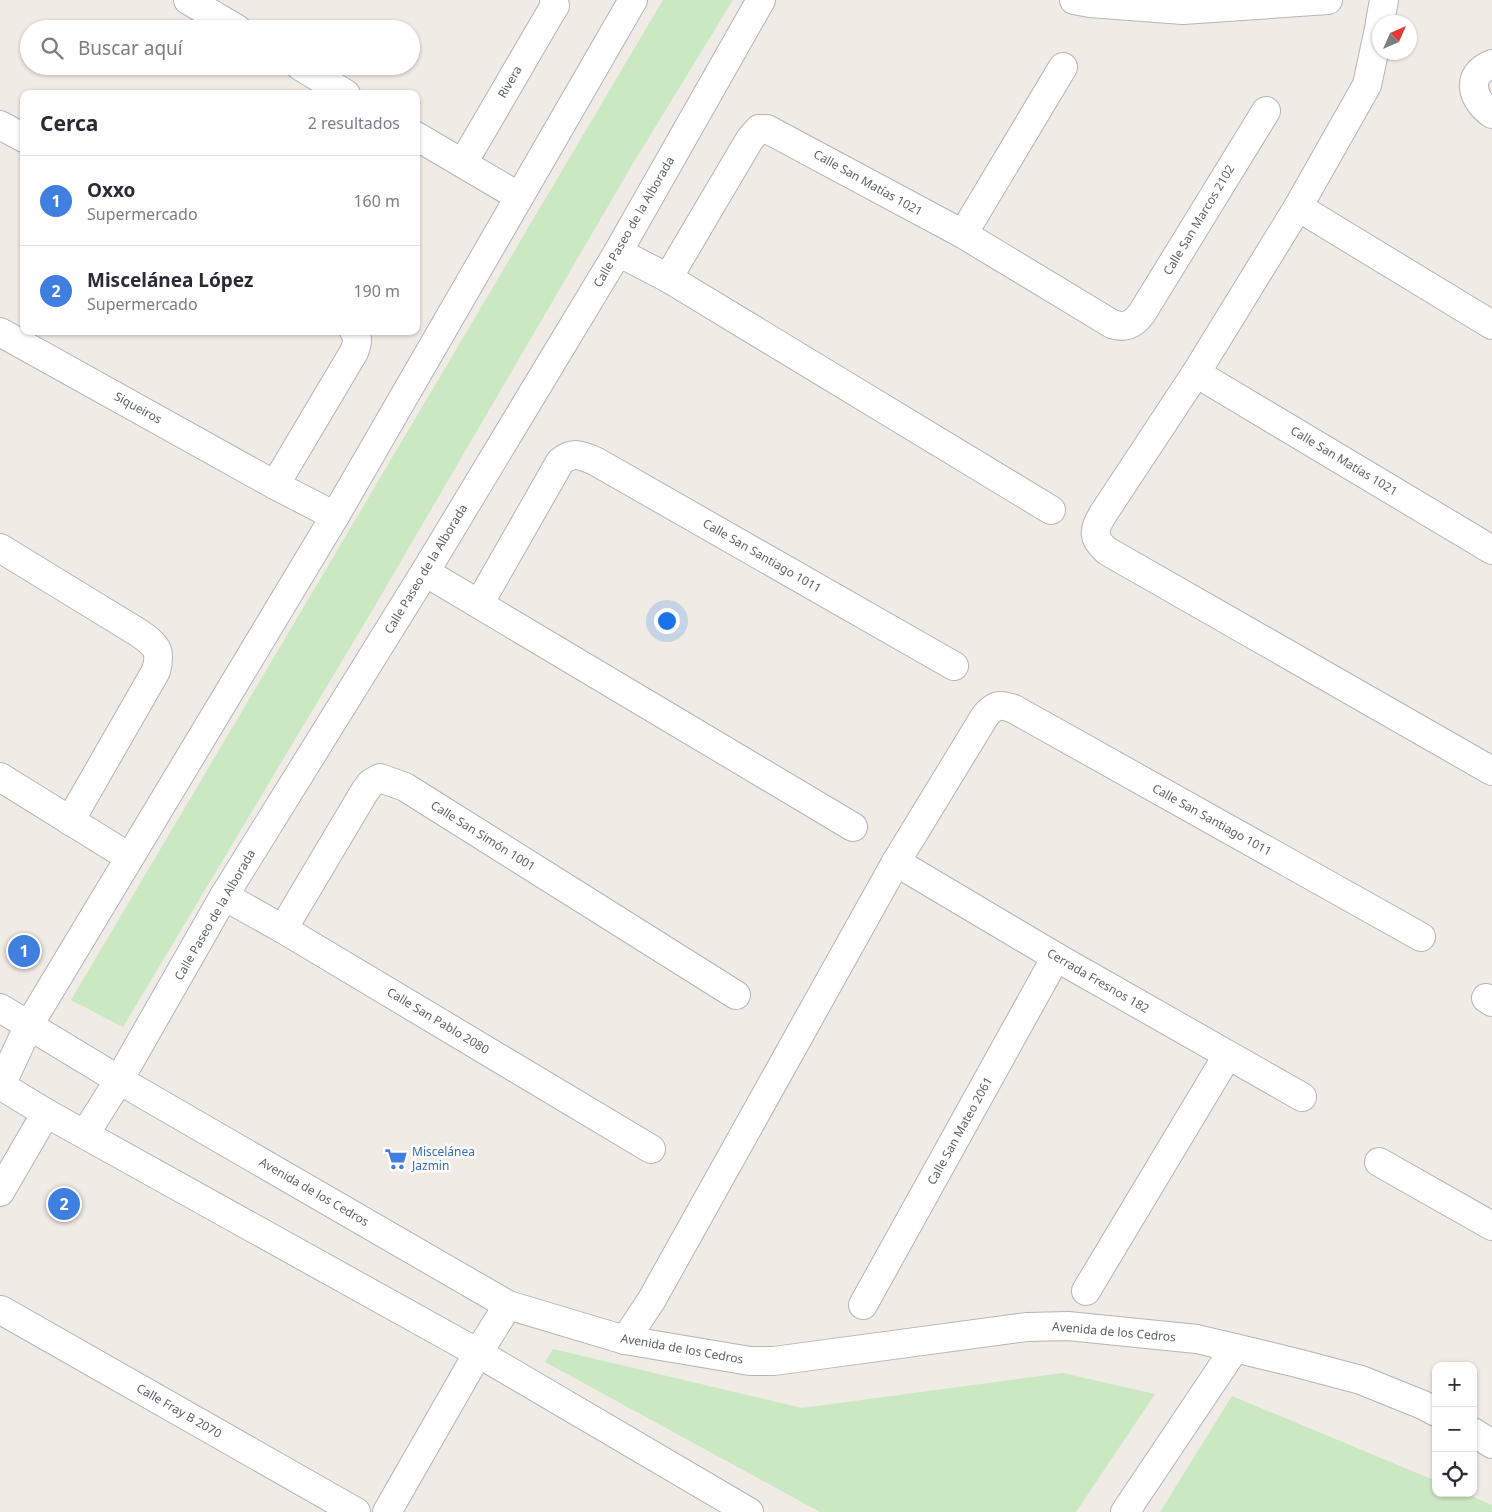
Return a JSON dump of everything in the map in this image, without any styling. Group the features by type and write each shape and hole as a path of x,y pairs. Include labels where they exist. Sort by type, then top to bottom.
{"street":[{"path":"188,0 222,20"},
{"name":"Rivera","path":"463,163 552,12 555,6 554,0"},
{"path":"633,0 518,196 335,516 29,1025 0,1085 46,1113 478,1353 749,1512"},
{"name":"Calle Paseo de la Alborada","path":"84,1134 119,1080 224,896 425,572 618,252 761,0"},
{"path":"1074,0 1090,3 1183,10 1328,0"},
{"path":"1381,15 1384,0"},
{"path":"1372,60 1367,85 1298,207 1196,373 1097,524 1094,534 1099,544 1107,551 1492,771"},
{"path":"1492,64 1481,68 1475,78 1474,94 1485,110 1492,114"},
{"path":"963,234 1063,67"},
{"path":"315,75 339,90"},
{"name":"Calle San Marcos 2102","path":"1129,326 1142,313 1266,111"},
{"path":"0,125 20,136"},
{"name":"Calle San Matías 1021","path":"668,278 750,139 759,129 767,129 963,234 1112,324 1129,326"},
{"path":"420,138 518,196"},
{"path":"1298,207 1492,325"},
{"path":"618,252 668,278 1052,510"},
{"name":"Siqueiros","path":"0,332 275,485 335,516"},
{"path":"275,485 354,352 357,344 356,335"},
{"name":"Calle San Matías 1021","path":"1196,373 1492,550"},
{"name":"Calle San Santiago 1011","path":"479,604 553,472 568,455 582,455 954,666"},
{"path":"0,548 139,633 157,648 159,660 156,671 70,821"},
{"path":"425,572 853,827"},
{"name":"Calle San Santiago 1011","path":"896,862 985,716 990,710 1003,705 1014,709 1421,937"},
{"path":"0,777 129,857"},
{"name":"Calle San Simón 1001","path":"283,929 364,791 371,782 380,778 405,787 736,995"},
{"path":"625,1340 651,1301 896,862"},
{"name":"Cerrada Fresnos 182","path":"896,862 1226,1056 1302,1098"},
{"name":"Calle San Pablo 2080","path":"224,896 283,929 651,1149"},
{"name":"Calle San Mateo 2061","path":"863,1305 1056,957"},
{"name":"Avenida de los Cedros","path":"0,1008 119,1080 508,1305 625,1340 750,1361 774,1361 1027,1327 1068,1326 1197,1340 1235,1348 1361,1380 1432,1410"},
{"path":"1086,1291 1226,1056"},
{"path":"0,1192 46,1113"},
{"path":"1378,1162 1492,1226"},
{"path":"387,1512 478,1353 508,1305"},
{"name":"Calle Fray B 2070","path":"2,1310 356,1512"},
{"path":"1125,1512 1235,1348"},
{"path":"1477,1435 1492,1444"}],"green space":[{"path":"663,0 733,0 632,165 376,604 123,1027 71,1000"},
{"path":"553,1349 802,1408 1063,1373 1155,1394 1076,1512 820,1512 545,1362"},
{"path":"1232,1396 1432,1479 1432,1497 1474,1497 1492,1505 1492,1512 1160,1512"}],"place":[{"name":"Oxxo","path":"24,951"},
{"name":"Miscelánea Jazmin","path":"396,1159"},
{"name":"Miscelánea López","path":"64,1204"}]}
